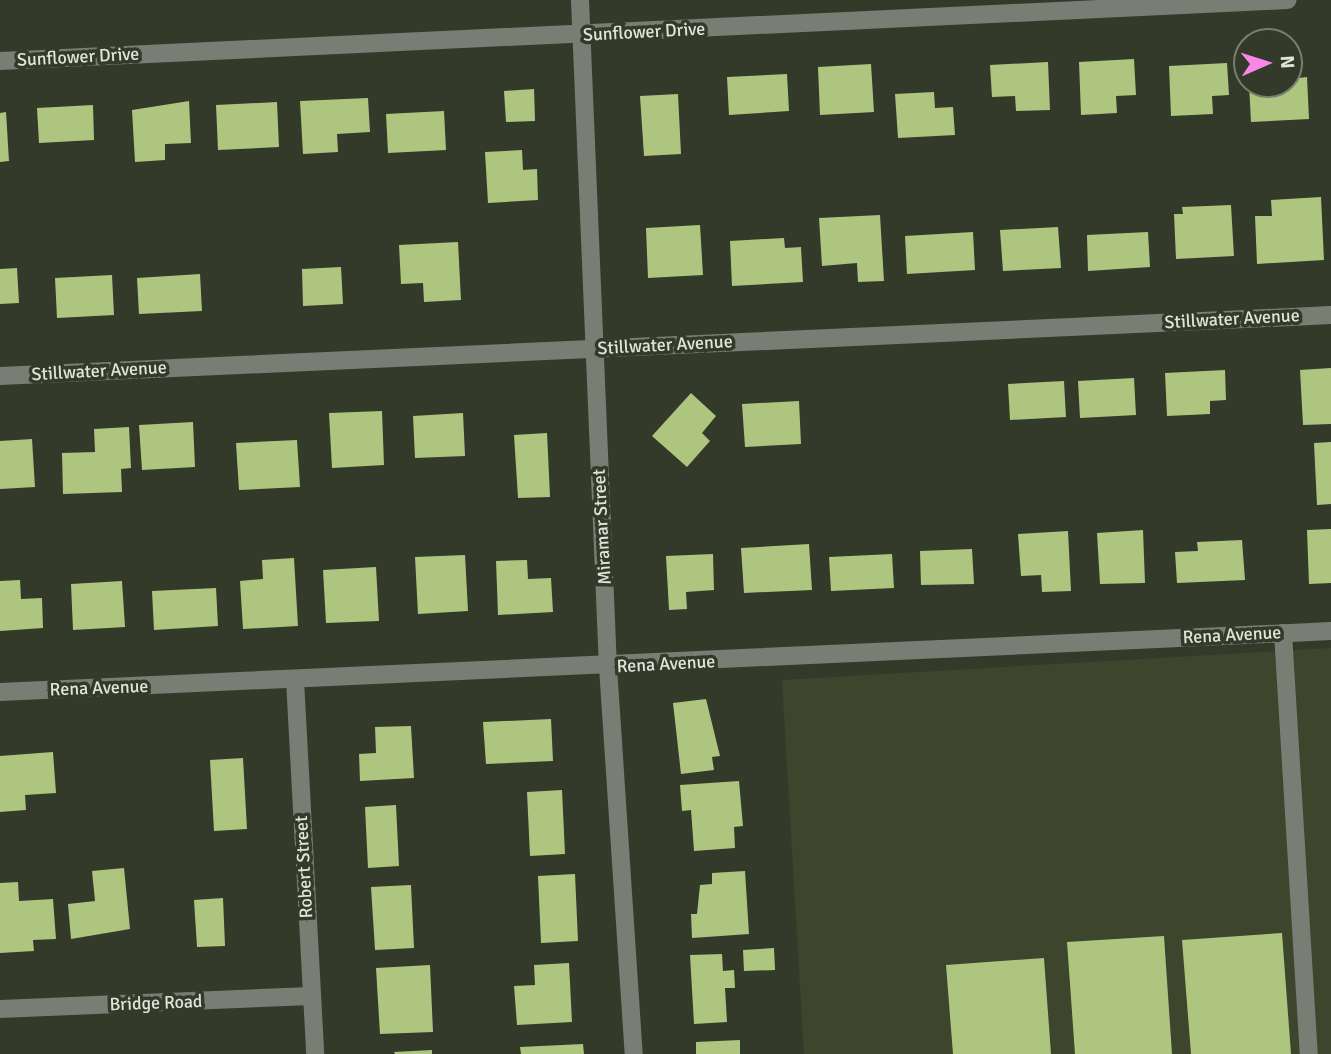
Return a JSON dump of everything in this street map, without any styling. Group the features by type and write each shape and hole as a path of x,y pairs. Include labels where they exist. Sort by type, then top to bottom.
{"street":[{"name":"Miramar Street","path":"580,0 608,667 634,1054"},
{"name":"Sunflower Drive","path":"0,61 1288,0"},
{"name":"Stillwater Avenue","path":"0,376 1331,315"},
{"name":"Rena Avenue","path":"0,692 608,667 1331,631"},
{"path":"1283,633 1309,1054"},
{"name":"Robert Street","path":"295,680 315,1054"},
{"name":"Bridge Road","path":"0,1009 311,996"}],"shaded area":[{"path":"1331,648 1331,1054 804,1054 782,680"}],"building":[{"path":"1134,59 1136,95 1116,96 1117,113 1081,115 1079,62"},
{"path":"1048,62 1050,110 1016,111 1015,96 992,97 990,65"},
{"path":"1227,63 1229,95 1212,96 1213,114 1171,116 1169,66"},
{"path":"871,64 874,112 820,115 818,67"},
{"path":"787,74 789,111 729,115 727,77"},
{"path":"1303,77 1307,77 1309,119 1251,122 1250,98 1303,98"},
{"path":"534,89 535,121 506,122 504,91"},
{"path":"934,92 935,108 953,107 955,135 898,138 895,94"},
{"path":"678,94 681,154 644,156 640,96"},
{"path":"368,98 370,132 337,134 338,152 303,154 300,101"},
{"path":"189,101 191,143 165,144 165,160 135,162 132,110"},
{"path":"277,102 279,147 218,150 216,105"},
{"path":"93,105 94,140 39,143 37,108"},
{"path":"444,111 446,150 388,153 386,114"},
{"path":"6,112 9,161 0,162 0,113"},
{"path":"522,150 523,170 537,169 538,200 488,203 485,152"},
{"path":"1321,197 1324,260 1257,264 1255,216 1272,216 1271,200"},
{"path":"1231,205 1234,256 1176,259 1174,214 1183,214 1182,207"},
{"path":"880,215 884,281 858,282 857,263 822,266 819,218"},
{"path":"700,225 703,275 648,278 646,228"},
{"path":"1058,227 1061,268 1003,271 1000,230"},
{"path":"973,232 975,270 907,274 905,236"},
{"path":"1148,232 1150,267 1088,271 1087,235"},
{"path":"784,238 785,248 801,247 803,282 732,286 730,241"},
{"path":"458,242 461,300 424,302 423,283 401,284 399,245"},
{"path":"341,267 343,304 303,306 302,269"},
{"path":"17,268 19,303 0,304 0,269"},
{"path":"200,274 202,311 139,314 137,278"},
{"path":"112,275 114,315 57,318 55,278"},
{"path":"1331,368 1331,424 1303,425 1300,370"},
{"path":"1225,370 1226,400 1210,401 1210,414 1167,416 1165,373"},
{"path":"1134,378 1136,415 1080,418 1078,381"},
{"path":"1064,381 1066,417 1010,420 1008,384"},
{"path":"691,393 716,416 702,433 710,441 687,467 652,436"},
{"path":"799,401 801,444 745,447 742,404"},
{"path":"382,411 384,465 332,468 329,413"},
{"path":"463,413 465,456 415,458 413,416"},
{"path":"193,422 195,467 142,470 139,425"},
{"path":"129,427 131,468 121,469 122,492 63,494 62,453 95,452 94,429"},
{"path":"547,433 550,497 518,498 514,435"},
{"path":"32,439 35,487 0,489 0,441"},
{"path":"297,440 300,487 239,490 236,443"},
{"path":"1331,442 1331,504 1317,505 1314,443"},
{"path":"1331,529 1331,583 1309,584 1307,530"},
{"path":"1143,530 1145,583 1100,584 1097,533"},
{"path":"1068,531 1071,591 1042,592 1041,575 1021,576 1018,534"},
{"path":"1242,540 1245,580 1177,583 1175,552 1198,551 1197,542"},
{"path":"809,544 812,590 744,593 741,548"},
{"path":"972,549 974,584 921,585 920,551"},
{"path":"713,554 714,590 686,592 687,609 669,610 666,556"},
{"path":"892,554 894,588 831,591 829,557"},
{"path":"465,555 468,611 418,614 415,557"},
{"path":"294,558 298,626 243,629 240,581 263,579 262,560"},
{"path":"527,560 528,579 551,578 553,612 498,615 496,561"},
{"path":"376,567 379,621 326,623 323,570"},
{"path":"20,580 21,599 42,598 43,628 0,631 0,581"},
{"path":"122,581 125,627 73,630 71,584"},
{"path":"216,588 218,626 154,630 152,591"},
{"path":"706,699 720,756 712,757 714,770 681,774 673,703"},
{"path":"551,719 553,761 486,764 483,722"},
{"path":"411,726 414,778 360,781 359,754 376,753 375,727"},
{"path":"53,752 56,793 25,795 26,810 0,812 0,756"},
{"path":"243,758 247,829 214,831 210,760"},
{"path":"739,781 743,826 734,827 735,848 694,851 691,810 682,811 680,785"},
{"path":"562,790 565,854 530,856 527,792"},
{"path":"396,805 399,866 368,868 365,807"},
{"path":"124,868 130,929 71,939 68,904 95,901 92,871"},
{"path":"745,871 749,934 692,938 691,914 697,914 700,885 712,884 712,873"},
{"path":"575,874 578,941 541,943 538,876"},
{"path":"18,882 19,901 53,899 56,939 33,940 34,951 0,953 0,883"},
{"path":"411,885 414,948 375,950 371,887"},
{"path":"223,898 225,946 197,947 194,900"},
{"path":"1282,933 1291,1054 1191,1054 1182,940"},
{"path":"1164,936 1172,1054 1075,1054 1067,942"},
{"path":"774,948 775,970 744,971 743,950"},
{"path":"722,954 723,971 734,970 735,988 725,988 727,1022 694,1024 690,955"},
{"path":"1044,958 1051,1054 953,1054 946,965"},
{"path":"569,963 572,1022 517,1025 514,986 535,985 534,965"},
{"path":"430,965 433,1032 380,1034 376,968"},
{"path":"740,1040 740,1054 696,1054 696,1042"},
{"path":"583,1044 584,1054 521,1054 520,1047"},
{"path":"432,1050 432,1054 394,1052"}]}
